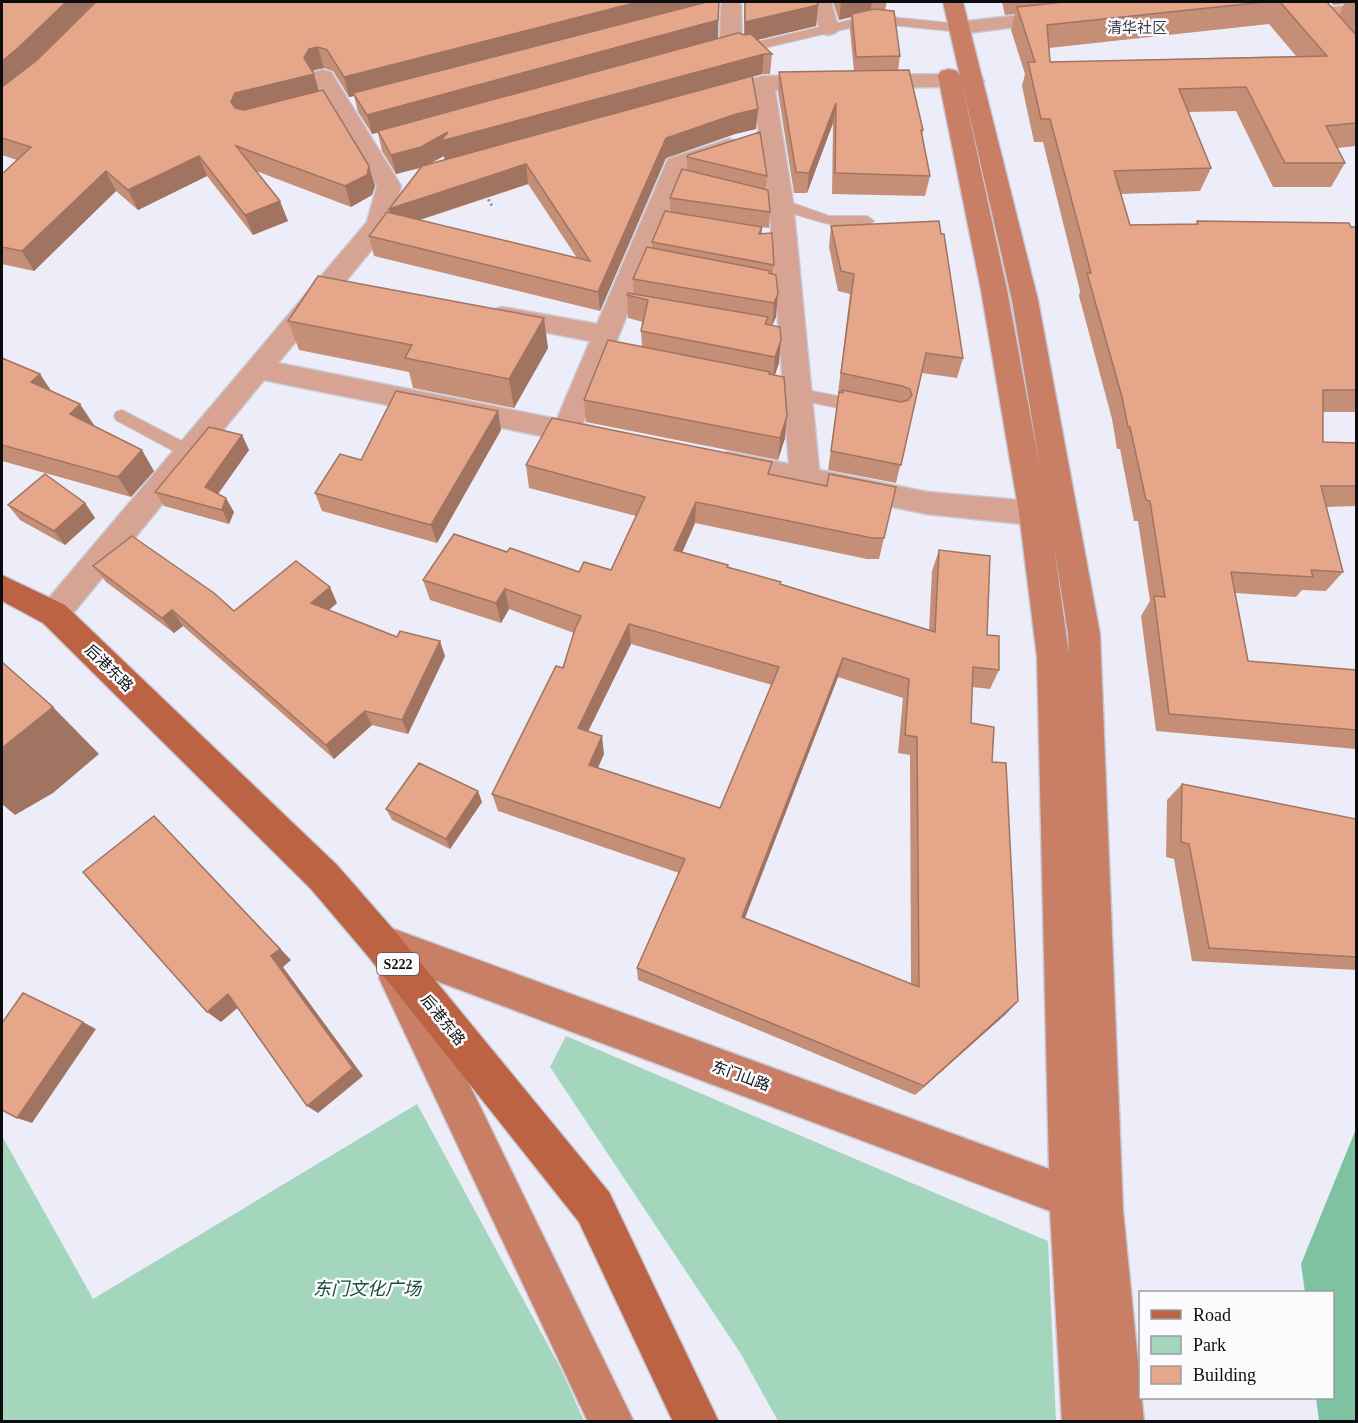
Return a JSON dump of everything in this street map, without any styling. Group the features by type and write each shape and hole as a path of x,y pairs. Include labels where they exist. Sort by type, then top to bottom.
{"main road":[{"path":"946,14 961,81 994,290 1048,514 1053,657 1086,1204 1085,1422"},
{"name":"后港东路","path":"2,587 54,614 324,877 380,942 594,1208 697,1422"},
{"path":"380,942 612,1422"},
{"name":"东门山路","path":"380,942 1086,1204"},
{"path":"1086,1204 1121,1422"}],"street":[{"path":"821,2 828,29"},
{"path":"677,60 731,45 738,3 709,11"},
{"path":"1314,7 1337,33"},
{"path":"946,14 1073,15"},
{"path":"687,104 763,83 961,81"},
{"path":"763,83 771,136 770,200 779,239 787,336 786,392 805,479"},
{"path":"54,614 258,369 341,286 379,224 400,183 376,143 337,98"},
{"path":"566,431 642,263 676,177 676,164 744,141 771,136"},
{"path":"479,311 604,347"},
{"path":"258,369 623,442"},
{"path":"702,458 927,503 1048,514"}],"lane":[{"path":"1314,7 1356,9"},
{"path":"731,45 743,49 871,20 946,14"},
{"path":"770,200 828,221 867,221"},
{"path":"786,392 875,409"},
{"path":"122,416 189,452"}],"path":[{"path":"483,189 492,206"}],"green space":[{"path":"566,1036 1048,1241 1056,1421 778,1421 741,1354 550,1067"},
{"name":"东门文化广场","path":"417,1104 561,1369 584,1421 2,1421 2,1136 93,1299"},
{"path":"1356,1129 1356,1421 1319,1421 1316,1399 1334,1399 1334,1291 1305,1291 1301,1264"}],"building":[{"path":"2,2 66,2 2,61"},
{"path":"96,2 638,2 344,77 327,50 318,47 309,49 304,58 314,74 235,93 231,102 235,108 244,110 323,90 369,166 367,175 345,186 236,146 280,201 245,215 199,156 128,190 106,171 22,251 2,247 2,174 31,147 2,138 2,87 36,61"},
{"path":"707,2 719,2 718,20 367,115 353,93"},
{"path":"745,2 817,2 818,5 745,22"},
{"path":"1064,2 1265,2 1047,25 1050,62 1327,56 1280,2 1327,2 1356,35 1356,123 1326,126 1345,163 1285,163 1246,87 1179,89 1211,168 1114,171 1130,225 1198,224 1197,221 1349,223 1351,227 1356,227 1356,390 1323,390 1323,442 1356,443 1356,486 1321,486 1343,572 1311,570 1313,577 1231,572 1248,661 1356,670 1356,730 1169,714 1154,596 1165,597 1150,501 1146,500 1130,427 1128,427 1122,397 1087,273 1091,273 1050,119 1041,119 1028,62 1035,62 1017,7"},
{"path":"874,9 894,11 900,56 856,57 852,14"},
{"path":"738,33 751,34 772,54 764,54 441,141 448,132 421,147 391,155 378,131"},
{"path":"909,70 923,130 921,130 930,176 835,173 836,103 809,173 796,172 779,72"},
{"path":"752,76 758,109 736,114 666,138 598,292 369,236 387,212 590,261 526,164 389,209 422,166"},
{"path":"760,132 767,176 687,157 688,155"},
{"path":"682,169 768,190 770,212 670,198"},
{"path":"665,211 762,227 759,234 772,233 774,265 652,242"},
{"path":"939,221 941,234 944,234 963,358 926,353 901,465 831,451 839,392 843,393 842,390 901,402 908,400 912,395 910,389 902,386 841,373 854,274 841,271 831,226"},
{"path":"647,247 770,271 769,273 776,275 778,294 774,303 633,279"},
{"path":"318,276 544,318 509,379 405,358 412,345 288,321"},
{"path":"628,293 768,317 765,324 780,327 781,340 775,357 641,331 648,300 627,295"},
{"path":"608,340 770,372 769,374 784,377 787,416 780,438 584,400"},
{"path":"2,358 40,374 31,382 80,404 70,414 142,450 118,477 2,445"},
{"path":"396,391 498,411 431,525 315,493 340,454 361,460"},
{"path":"552,418 772,462 768,474 827,486 829,474 896,487 884,538 872,538 696,502 674,550 728,565 727,567 935,632 939,550 990,556 987,635 999,636 999,670 973,667 971,723 994,727 992,762 1006,763 1018,1001 924,1086 637,968 685,859 492,794 556,666 563,668 581,616 505,589 496,603 423,580 454,534 507,552 510,548 579,572 584,562 611,570 645,497 526,465","holes":["629,624 779,667 720,808 589,765 602,736 578,728","843,658 909,679 905,735 917,737 919,987 742,917"]},
{"path":"209,427 242,435 205,487 226,498 222,510 155,492"},
{"path":"45,474 85,503 54,531 8,505"},
{"path":"132,536 214,593 234,611 296,561 330,587 311,603 397,637 400,631 440,641 402,720 365,711 326,745 172,610 162,618 93,566"},
{"path":"2,662 53,707 2,748"},
{"path":"419,763 478,791 446,839 386,809"},
{"path":"1182,784 1356,819 1356,957 1209,948 1189,844 1181,842"},
{"path":"154,816 280,949 271,956 353,1068 307,1106 228,994 207,1012 83,872"},
{"path":"23,993 83,1022 17,1118 2,1110 2,1023"}],"district":[{"name":"清华社区","path":"1137,28"}]}
